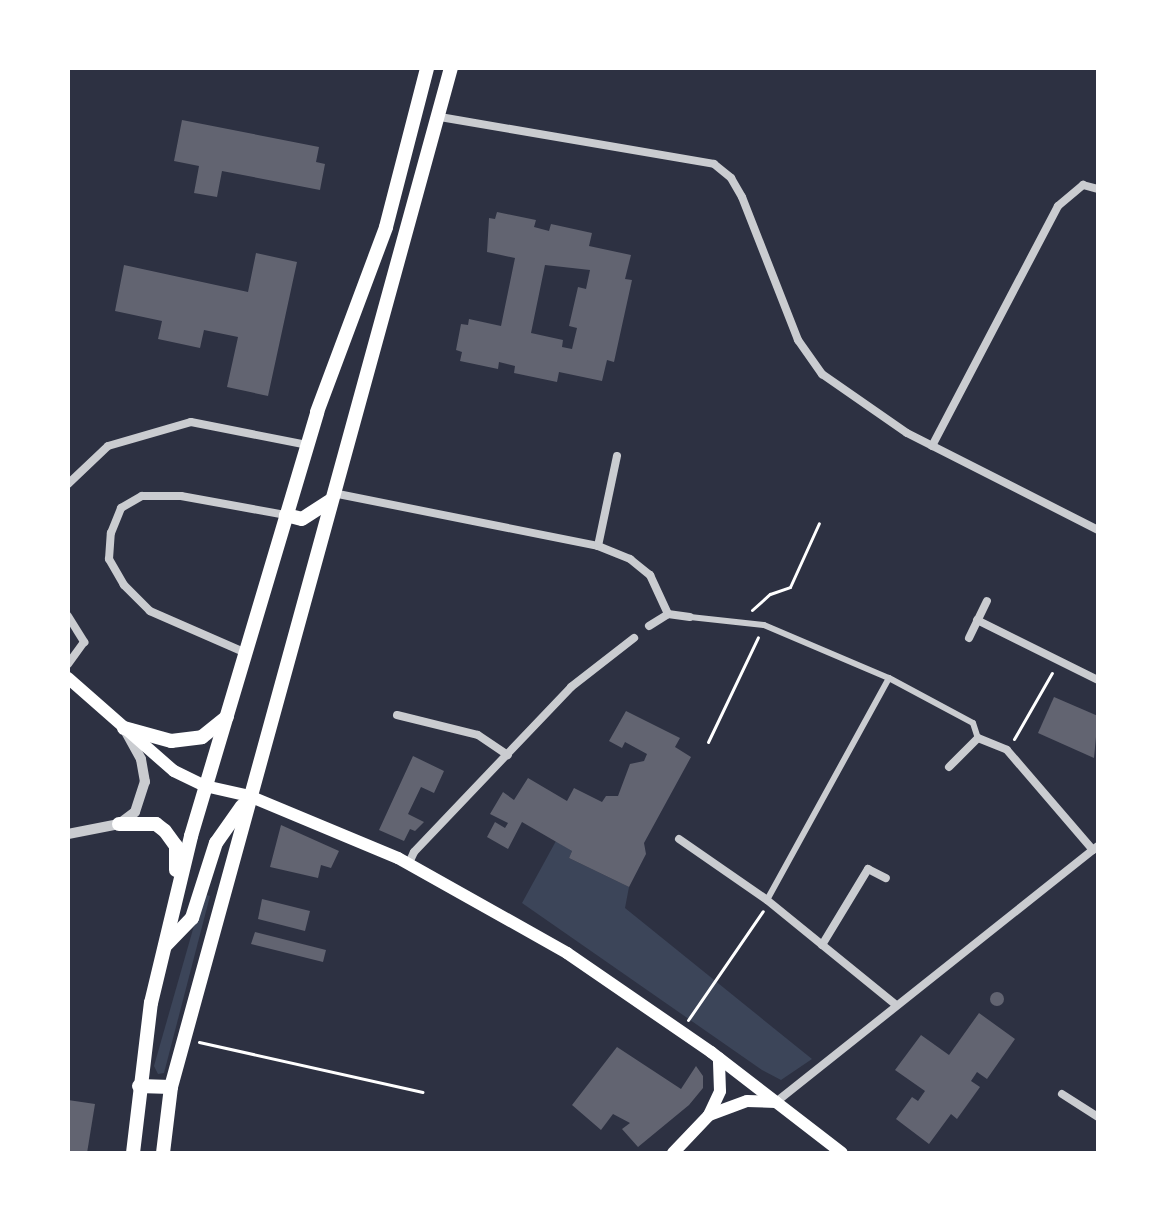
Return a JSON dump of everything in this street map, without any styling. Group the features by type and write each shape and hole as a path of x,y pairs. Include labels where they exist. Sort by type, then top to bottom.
{"highway":[{"path":"133,1153 139,1086 163,948 205,786 307,445 386,227 427,68"},
{"path":"163,1153 171,1087 184,1038 451,68"},
{"path":"286,515 302,519 331,497"},
{"path":"124,728 171,741 202,737 227,717"},
{"path":"163,948 192,918 216,843 249,796"},
{"path":"119,824 156,824 165,831 176,846 176,895"},
{"path":"139,1086 171,1087"}],"main road":[{"path":"68,678 174,771 205,786 249,796 408,865 567,953 719,1058 842,1153"},
{"path":"673,1153 709,1115 720,1091 719,1058"},
{"path":"709,1115 747,1101 776,1102"}],"street":[{"path":"440,117 714,164 731,178 742,197 798,340 822,374 854,400 932,446 1098,530"},
{"path":"932,446 1058,206 1083,185 1098,189"},
{"path":"68,484 108,446 191,422 307,445"},
{"path":"598,546 617,456"},
{"path":"246,653 150,611 124,585 109,559 111,533 121,508 142,496 181,496 286,515"},
{"path":"331,497 598,546 630,559 650,575 668,614"},
{"path":"969,638 987,601"},
{"path":"649,626 668,614 746,621 764,625 889,678 973,723 978,738 1007,750 1095,848 895,1004 776,1102"},
{"path":"68,616 84,642 68,664"},
{"path":"977,620 1098,680"},
{"path":"408,865 414,852 594,666 634,638"},
{"path":"767,900 889,678"},
{"path":"397,715 478,735 508,755"},
{"path":"68,834 119,824 135,812 145,782 141,759 124,728"},
{"path":"949,767 978,738"},
{"path":"679,839 767,900 895,1004"},
{"path":"822,945 868,869 886,878"},
{"path":"1062,1094 1097,1115"}],"path":[{"path":"746,621 770,594 790,587 819,523"},
{"path":"708,742 764,625"},
{"path":"1007,750 1060,659"},
{"path":"681,1031 767,900"},
{"path":"184,1038 422,1092"}],"shaded area":[{"path":"556,841 572,851 569,858 629,887 625,908 812,1059 781,1080 762,1070 522,903"},
{"path":"203,894 210,896 164,1073 158,1074 154,1066"}],"building":[{"path":"182,120 319,147 316,162 325,164 320,190 222,171 217,197 194,193 199,166 174,161"},
{"path":"497,212 536,220 534,227 549,231 551,224 592,233 589,246 631,255 625,279 632,280 614,362 607,360 602,381 559,372 557,382 514,373 515,366 499,362 498,369 460,361 462,352 456,350 461,324 468,325 469,319 501,326 515,258 487,252 489,218 495,219","holes":["545,265 590,270 586,289 578,287 569,326 577,328 572,349 562,347 563,340 531,333"]},
{"path":"256,253 297,262 268,396 227,387 238,337 204,330 200,348 158,339 162,321 115,311 124,265 248,292"},
{"path":"1054,697 1098,716 1094,758 1038,733"},
{"path":"626,711 680,738 675,747 691,757 644,843 646,854 629,887 569,858 572,851 522,822 508,849 487,837 495,822 505,828 508,823 490,814 503,792 514,800 528,778 567,801 574,788 602,802 606,796 618,796 630,764 644,761 647,754 625,742 622,748 609,741"},
{"path":"413,756 444,771 434,793 421,787 408,814 424,822 415,831 410,829 404,841 379,830"},
{"path":"281,825 339,851 331,868 321,865 318,878 270,867"},
{"path":"262,899 310,911 305,931 258,919"},
{"path":"255,932 326,950 323,962 251,944"},
{"path":"997,992 1004,999 997,1006 990,999"},
{"path":"979,1013 1015,1039 987,1079 977,1072 971,1081 980,1087 957,1119 951,1114 929,1144 896,1119 912,1097 918,1101 925,1091 895,1070 921,1035 949,1055"},
{"path":"617,1047 681,1089 696,1066 703,1076 703,1088 689,1105 638,1147 622,1129 630,1123 613,1114 601,1130 572,1105"},
{"path":"68,1100 95,1104 87,1153 68,1153"}]}
